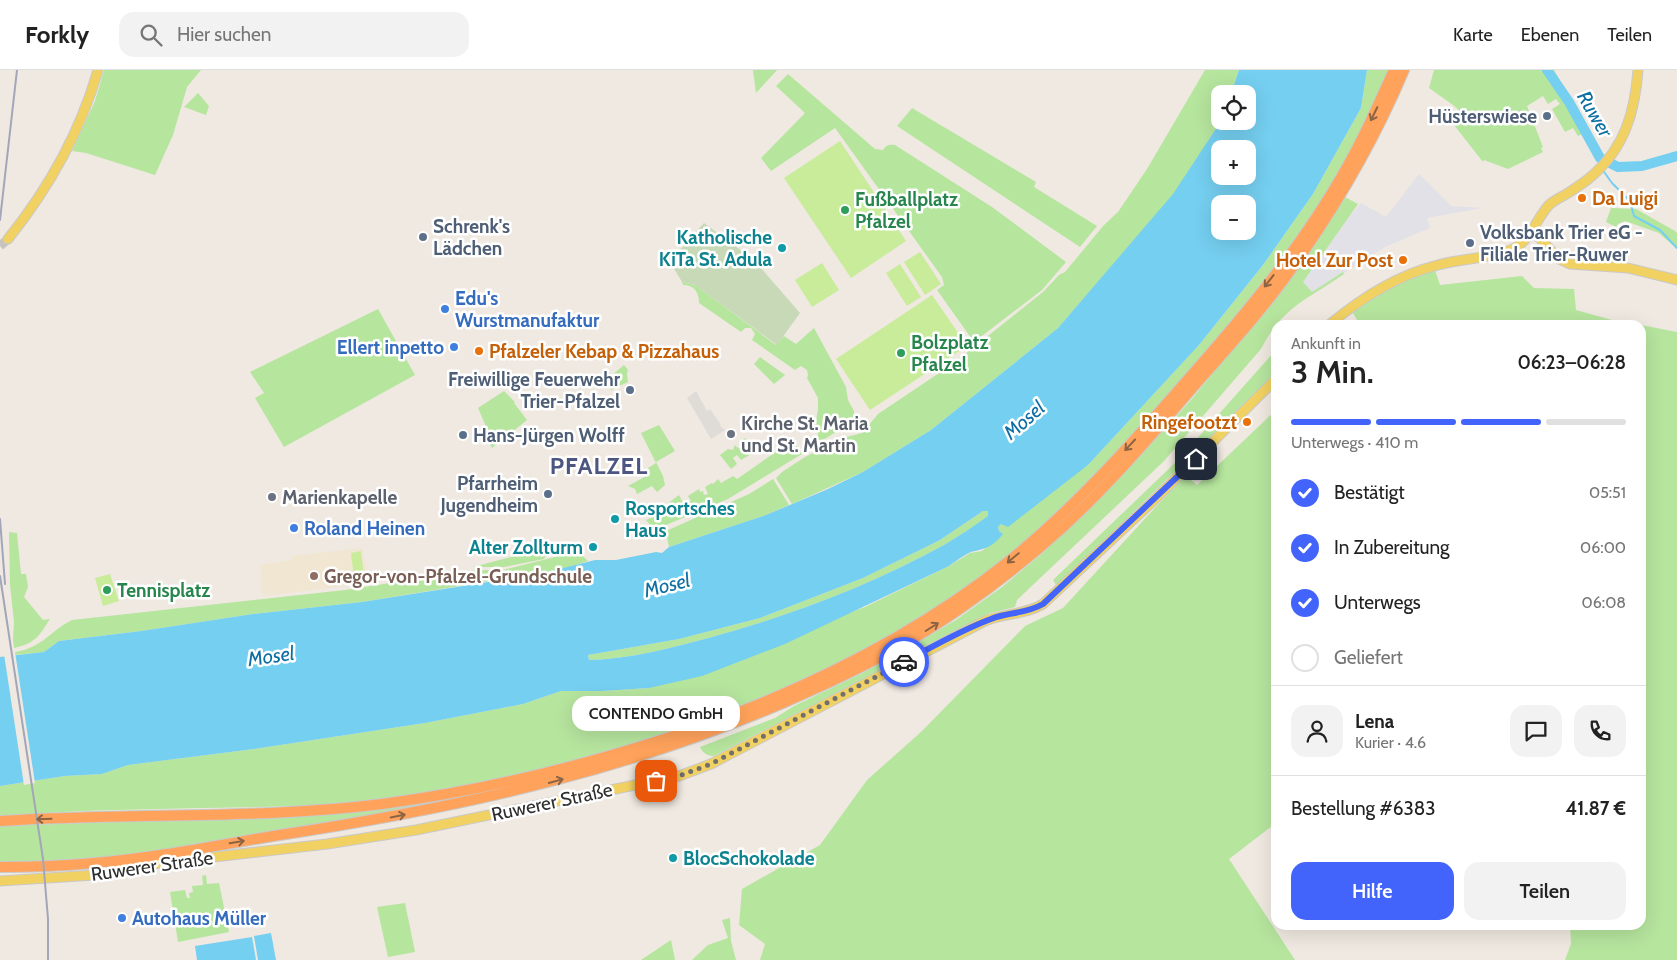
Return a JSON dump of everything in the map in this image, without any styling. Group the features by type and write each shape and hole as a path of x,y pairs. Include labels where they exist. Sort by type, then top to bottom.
{"highway":[{"path":"0,821 215,815 329,809 381,804 484,787 609,756 686,731 779,696 875,650 954,602 1006,564 1056,520 1138,436 1219,344 1289,256 1353,156 1394,70"},
{"path":"0,868 98,863 144,857 381,819 495,796 547,783 638,757 741,721 838,678 914,638 957,611 1007,575 1062,528 1097,494 1143,444 1225,350 1292,268 1339,198 1385,114 1404,70"}],"main road":[{"path":"8,239 24,219 57,169 83,115 98,70"},
{"path":"1335,320 1365,297 1383,287 1438,265 1505,252 1518,246 1532,230 1548,206 1593,174 1614,150 1629,125 1638,70"},
{"path":"1532,230 1564,262 1628,268 1677,280"},
{"name":"Ruwerer Straße","path":"0,881 95,875 153,864 327,844 416,830 679,776 711,764 985,621 1002,615 1030,610 1043,604 1150,504 1271,384"}],"shaded area":[{"path":"1419,174 1451,206 1482,208 1427,218 1430,228 1385,247 1310,295 1296,277 1361,203 1386,217"},
{"path":"696,391 707,411 710,409 720,426 725,430 711,439 687,398"},
{"name":"Gregor-von-Pfalzel-Grundschule","path":"362,548 369,583 263,596 260,565 292,560 292,556"}],"green space":[{"path":"104,70 201,70 187,87 173,135 155,175 86,153 72,151 95,101"},
{"path":"753,70 777,70 756,93"},
{"path":"1205,70 1239,70 1234,85 1211,85 1211,130 1215,130 1174,194 1058,328 931,430 863,472 792,504 776,478 782,472 805,457 843,438 862,433 878,414 954,363 1043,292 1059,275 1065,272 1104,225 1118,212 1147,169"},
{"path":"1367,70 1389,70 1337,177 1298,235 1266,277 1151,415 1075,496 1020,546 991,569 925,615 854,655 779,691 701,722 621,748 540,770 460,787 380,800 333,805 95,811 0,816 0,786 65,776 102,774 128,765 254,749 425,723 523,704 561,691 649,688 865,607 949,566 970,553 982,551 1002,534 998,527 1001,524 1088,465 1199,345 1263,265 1313,194 1361,108"},
{"path":"1434,70 1554,70 1588,131 1578,136 1573,128 1565,132 1552,109 1560,104 1556,99 1548,104 1543,96 1527,106 1543,147 1541,148 1543,152 1508,169 1484,160 1483,162 1454,125 1463,114 1429,88"},
{"path":"788,74 875,149 883,150 888,145 895,145 992,207 1066,262 1042,290 974,342 937,290 944,285 942,277 835,128 771,171 761,158 805,113 776,86"},
{"path":"198,93 209,106 206,115 184,107"},
{"path":"912,108 1036,182 1034,187 1097,226 1080,247 897,126"},
{"name":"Fußballplatz Pfalzel","path":"840,141 906,241 851,278 784,178"},
{"path":"1345,197 1358,204 1303,282 1312,292 1343,272 1344,274 1297,305 1281,320 1271,320 1271,332 1261,349 1164,461 1017,600 1015,607 990,613 714,756 707,755 702,751 700,747 775,718 794,706 861,674 956,620 1002,587 1044,552 1140,456 1191,400 1298,269"},
{"path":"1611,208 1636,209 1675,231 1677,233 1677,249 1659,233 1625,221 1616,227 1606,222"},
{"path":"704,223 754,260 800,313 777,345 695,285 682,282 670,262 681,256 678,252"},
{"path":"920,252 941,284 925,295 904,262"},
{"path":"822,263 839,290 812,307 795,280"},
{"path":"900,264 921,297 907,306 886,273"},
{"path":"1434,267 1440,285 1522,276 1534,288 1574,289 1576,310 1612,320 1357,320 1350,308 1365,297"},
{"path":"682,282 695,285 776,345 784,336 796,344 814,328 846,387 848,400 854,411 854,421 818,443 818,434 815,427 818,398 807,378 807,370 801,366 795,370 752,340 755,334 751,328 745,328 741,332 699,303 696,290 691,286 683,285"},
{"name":"Bolzplatz Pfalzel","path":"932,295 967,346 870,410 836,359"},
{"path":"378,309 415,375 284,447 255,398 264,393 250,372"},
{"path":"1646,326 1677,332 1677,960 1565,960 1571,944 1570,930 1646,930"},
{"path":"1271,355 1271,377 1057,587 1053,580 1179,459"},
{"path":"760,357 785,375 774,384 754,364"},
{"path":"624,365 628,370 628,382 611,390 602,376 609,372 612,375"},
{"path":"504,391 515,402 527,420 492,448 484,433 488,431 478,408"},
{"path":"1271,415 1271,827 1229,859 1271,923 1271,930 1275,930 1295,960 760,960 765,944 739,925 742,889 820,845 867,780 921,732 1025,626 1063,608 1185,475 1197,485"},
{"path":"659,425 675,451 656,462 665,485 657,492 652,486 637,494 635,489 628,486 650,474 648,468 656,463 641,433"},
{"path":"745,438 755,452 741,460 737,455 733,458 737,464 731,469 720,455 728,449 733,450 735,445 738,448 743,447 744,443 742,440"},
{"path":"793,440 802,454 728,499 654,530 646,520 656,515 655,513 679,495 683,503 691,501 688,496 699,489 700,492 703,491 704,495 708,494 705,487 713,484 718,479 721,483 733,476 737,479"},
{"path":"773,479 789,505 766,515 669,547 666,531 749,494"},
{"path":"983,511 989,511 989,516 944,545 916,560 831,598 772,619 682,645 635,655 589,660 588,655 679,639 760,618 863,578 940,540"},
{"path":"9,532 17,533 21,574 26,574 28,587 24,597 43,620 50,619 36,638 27,644 14,648 14,622 10,585"},
{"path":"534,547 546,553 566,550 546,555 544,559 504,567 473,567 522,554"},
{"path":"361,551 364,577 354,578 351,553"},
{"path":"567,554 581,554 588,561 564,569 362,602 253,614 59,641 44,652 15,655 15,652 32,647 72,620 345,590 474,570 503,570"},
{"name":"Tennisplatz","path":"110,574 119,601 103,606 95,578"},
{"path":"493,790 493,793 198,845 99,858 0,863 0,826 232,818"},
{"path":"206,875 207,884 219,883 229,932 178,942 170,892 185,890 187,898 190,898 189,893 193,892 192,886 203,885 202,876"},
{"path":"405,903 415,952 388,957 377,907"},
{"path":"730,918 731,941 736,960 692,960 708,945 728,938 722,920"},
{"path":"671,940 675,960 641,960"}],"water":[{"name":"Mosel","path":"1239,70 1367,70 1361,108 1313,194 1263,265 1199,345 1088,465 1008,527 1001,524 998,527 999,531 1003,534 989,547 968,553 949,566 785,644 702,676 649,688 561,691 523,704 425,723 254,749 128,765 102,774 65,776 0,786 0,657 44,652 59,641 253,614 362,602 544,573 595,560 616,560 656,552 662,553 669,547 766,515 863,472 931,430 1058,328 1173,194 1215,130 1256,130 1256,85 1234,85","holes":["983,511 988,511 988,516 944,545 916,560 831,598 772,619 666,649 620,658 589,660 588,655 679,639 760,618 863,578 940,540"]},
{"path":"271,933 276,960 258,960 254,936"},
{"path":"252,937 256,960 197,960 195,946"}],"pier":[{"path":"15,652 35,783 24,785 4,654"}],"waterway":[{"name":"Ruwer","path":"1547,70 1569,102 1600,158 1618,167 1642,166 1677,156"},
{"name":"Ruwer","path":"1600,158 1600,165"},
{"path":"1602,169 1612,183 1630,201 1634,216 1660,230 1677,248"}],"tunnel":[{"path":"0,246 8,239"}],"railway":[{"path":"0,220 17,70"},
{"path":"0,519 5,584"},
{"path":"0,576 43,859 48,919 48,960"}],"way so far":[{"path":"656,781 679,776 711,764 904,662"}],"place":[{"name":"Hüsterswiese","path":"1547,116"},
{"name":"Da Luigi","path":"1582,198"},
{"name":"Fußballplatz Pfalzel","path":"845,210"},
{"name":"Schrenk's Lädchen","path":"423,237"},
{"name":"Volksbank Trier eG - Filiale Trier-Ruwer","path":"1470,243"},
{"name":"Katholische KiTa St. Adula","path":"782,248"},
{"name":"Hotel Zur Post","path":"1403,260"},
{"name":"Edu's Wurstmanufaktur","path":"445,309"},
{"name":"Ellert inpetto","path":"454,347"},
{"name":"Pfalzeler Kebap & Pizzahaus","path":"479,351"},
{"name":"Bolzplatz Pfalzel","path":"901,353"},
{"name":"Freiwillige Feuerwehr Trier-Pfalzel","path":"630,390"},
{"name":"Ringefootzt","path":"1247,422"},
{"name":"Kirche St. Maria und St. Martin","path":"731,434"},
{"name":"Hans-Jürgen Wolff","path":"463,435"},
{"name":"Pfarrheim Jugendheim","path":"548,494"},
{"name":"Marienkapelle","path":"272,497"},
{"name":"Rosportsches Haus","path":"615,519"},
{"name":"Roland Heinen","path":"294,528"},
{"name":"Alter Zollturm","path":"593,547"},
{"name":"Gregor-von-Pfalzel-Grundschule","path":"314,576"},
{"name":"Tennisplatz","path":"107,590"},
{"name":"CONTENDO GmbH","path":"656,781"},
{"name":"BlocSchokolade","path":"673,858"},
{"name":"Autohaus Müller","path":"122,918"}],"district":[{"name":"PFALZEL","path":"599,465"}],"route":[{"path":"904,662 985,621 1002,615 1025,612 1043,604 1196,459"}]}
